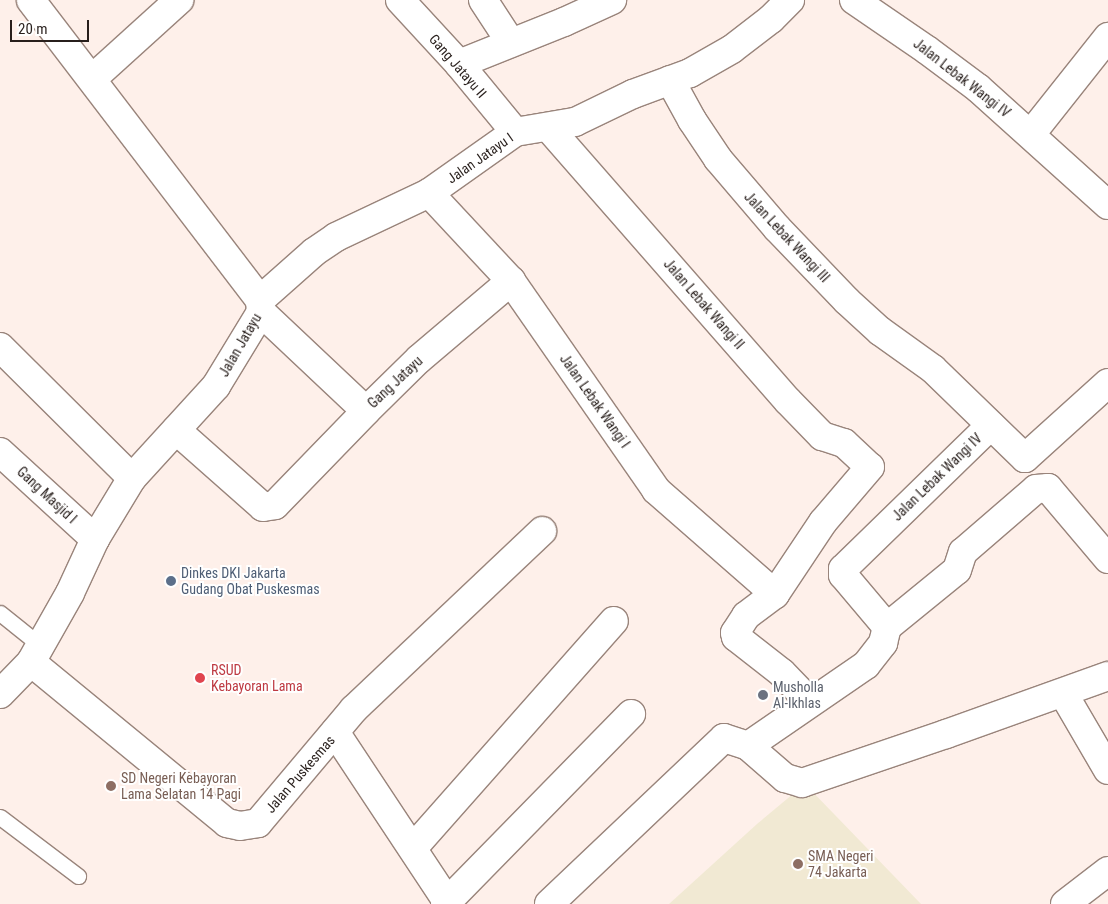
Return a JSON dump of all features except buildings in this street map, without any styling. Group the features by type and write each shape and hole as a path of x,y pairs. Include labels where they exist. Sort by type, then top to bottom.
{"street":[{"name":"Jalan Jatayu","path":"0,694 36,654 70,593 95,539 132,478 216,386 261,306 92,78 31,0"},
{"path":"92,78 179,0"},
{"name":"Gang Jatayu II","path":"400,0 436,42 459,64 515,132"},
{"path":"483,0 511,44"},
{"path":"459,64 511,44 612,0"},
{"name":"Jalan Jatayu I","path":"261,306 314,252 336,238 429,193 515,132 575,122 633,94 690,73 732,49 771,19 790,0"},
{"name":"Jalan Lebak Wangi IV","path":"854,0 978,88 1108,204"},
{"path":"1031,134 1108,38"},
{"name":"Jalan Lebak Wangi III","path":"670,80 692,120 718,159 777,228 847,301 880,331 933,369 991,425"},
{"name":"Jalan Lebak Wangi II","path":"548,127 788,401 822,436 844,443 870,467 823,522 775,594"},
{"name":"Jalan Lebak Wangi I","path":"429,193 511,281 656,490 775,594"},
{"name":"Gang Jatayu","path":"261,306 366,411 419,359 511,281"},
{"path":"0,347 132,478"},
{"name":"Jalan Lebak Wangi IV","path":"887,627 843,575 843,569 991,425 1025,458 1108,383"},
{"path":"176,430 263,507 274,505 366,411"},
{"name":"Gang Masjid I","path":"0,452 95,539"},
{"path":"748,746 866,665 883,644 887,627 957,570 963,552 1036,490 1042,487 1048,488 1108,559"},
{"path":"335,732 354,709 542,531"},
{"path":"775,594 746,616 737,629 736,637 782,673 810,702"},
{"path":"413,848 614,621"},
{"name":"Jalan Puskesmas","path":"36,654 227,823 240,826 258,823 335,732 413,848 447,903"},
{"path":"549,904 720,740 726,738 748,746 784,778 802,783 1108,676"},
{"path":"1063,693 1108,770"},
{"path":"447,903 631,714"},
{"path":"1065,904 1108,871"}],"lane":[{"path":"0,613 36,654"},
{"path":"0,817 78,876"}],"shaded area":[{"name":"SMA Negeri 74 Jakarta","path":"805,784 921,904 669,904 757,824"}],"place":[{"name":"Dinkes DKI Jakarta Gudang Obat Puskesmas","path":"171,581"},
{"name":"RSUD Kebayoran Lama","path":"200,678"},
{"name":"Musholla AI-Ikhlas","path":"763,695"},
{"name":"SD Negeri Kebayoran Lama Selatan 14 Pagi","path":"111,786"},
{"name":"SMA Negeri 74 Jakarta","path":"798,864"}]}
